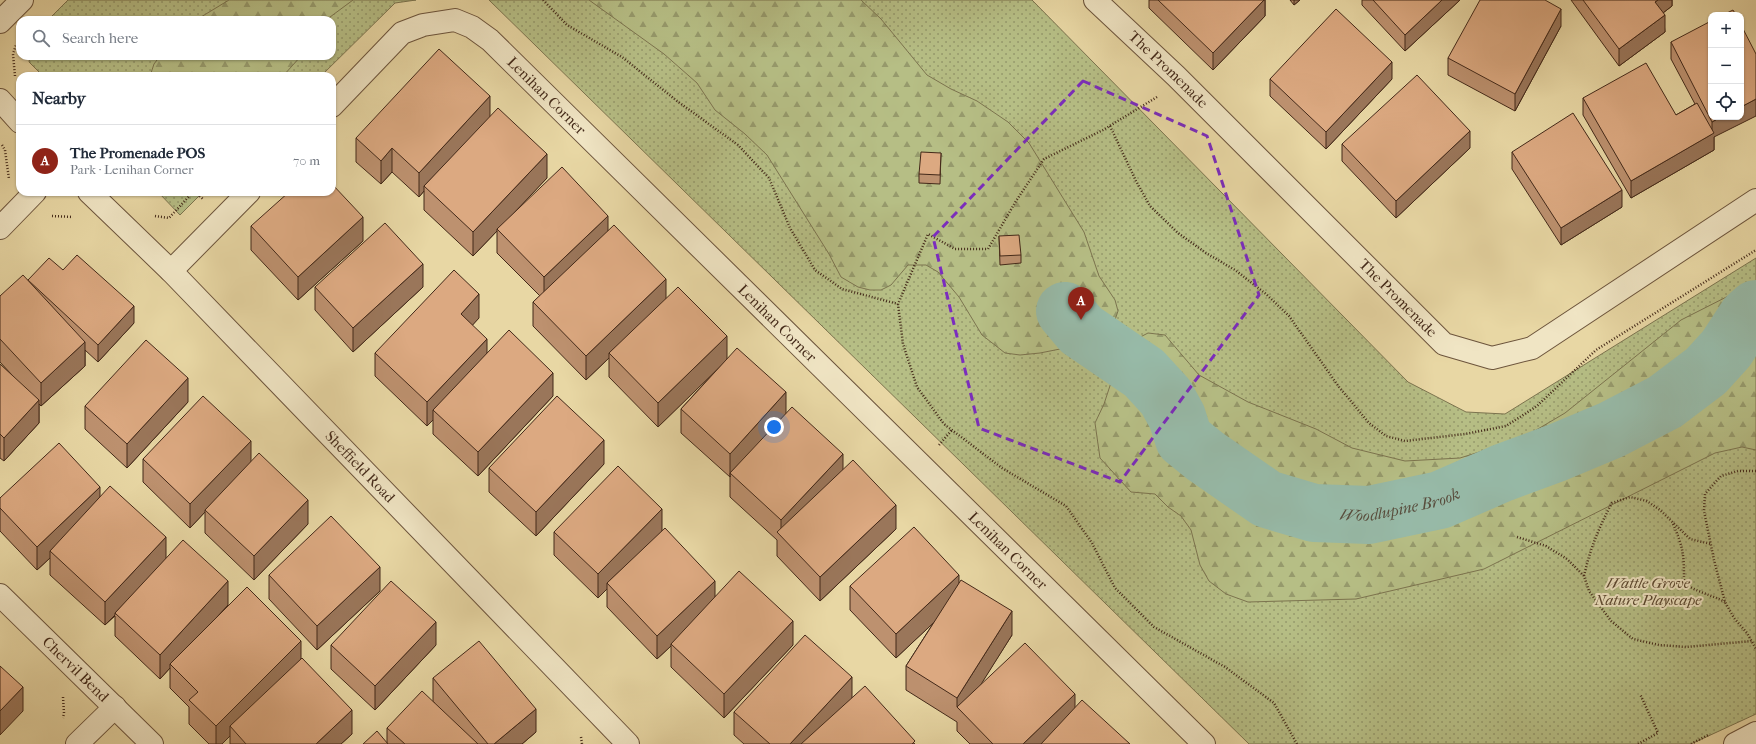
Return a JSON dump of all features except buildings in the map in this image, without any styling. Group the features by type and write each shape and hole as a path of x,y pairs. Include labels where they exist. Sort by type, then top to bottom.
{"street":[{"path":"0,22 22,0"},
{"name":"The Promenade","path":"1095,0 1176,76 1444,344 1492,358 1532,348 1756,200"},
{"name":"Lenihan Corner","path":"336,102 402,33 423,25 455,20 472,27 490,40 1204,744"},
{"path":"0,100 16,118"},
{"path":"0,228 31,196"},
{"name":"Sheffield Road","path":"92,196 171,271 625,743"},
{"path":"171,271 245,196"},
{"name":"Chervil Bend","path":"0,595 152,744"},
{"path":"77,744 115,707"},
{"path":"1735,744 1756,733"}],"path":[{"path":"543,0 567,25 622,57 677,101 738,145 769,178 790,228 815,270 842,290 898,304"},
{"path":"15,77 13,54 16,46"},
{"path":"1176,76 1154,100 1103,130 1044,159 1016,201 988,249 955,249 928,234 898,304 903,344 917,387 944,424 1002,468 1066,506 1092,543 1115,588 1154,627 1225,667 1274,703 1297,744"},
{"path":"0,140 5,150 9,182"},
{"path":"150,216 169,218 189,196"},
{"path":"1756,471 1738,471 1721,476 1705,494 1704,511 1725,602 1734,618 1747,633 1756,649"},
{"path":"1584,576 1588,555 1599,527 1612,503 1630,497 1647,501 1660,510 1690,539 1711,544"},
{"path":"1672,522 1684,555 1684,583 1692,589 1710,594 1725,602"},
{"path":"1517,537 1546,546 1567,559 1584,576 1589,591 1611,622 1633,639 1659,646 1686,647 1752,641"},
{"path":"61,691 64,713 62,719"},
{"path":"1638,744 1658,732 1640,694"}],"highlighted area":[{"path":"1083,81 1207,136 1259,295 1120,482 979,428 933,237"}],"green space":[{"path":"68,0 416,0 395,3 325,72 39,72 29,62 29,60 336,60 336,16 52,16"},
{"path":"229,0 353,0 331,16 203,16"},
{"name":"Wattle Grove Nature Playscape","path":"489,0 1032,0 1408,382 1466,412 1505,414 1756,258 1756,714 1691,744 1249,744"},
{"path":"589,0 861,0 881,19 927,75 951,89 977,101 1008,122 1029,143 1084,232 1099,276 1115,300 1118,311 1113,326 1095,342 1040,353 1020,355 1005,353 982,335 959,297 938,272 926,265 908,265 891,285 881,290 870,290 858,287 841,277 829,254 767,155 745,134 715,110 697,83 664,54"},
{"path":"157,60 297,60 287,72 151,72"},
{"path":"162,196 199,196 180,215"},
{"path":"1756,282 1756,450 1742,447 1715,453 1484,569 1356,599 1248,602 1226,594 1209,581 1200,565 1191,530 1181,516 1168,507 1155,494 1131,492 1100,458 1095,423 1104,404 1123,346 1148,333 1165,335 1199,375 1248,402 1316,429 1352,448 1405,461 1460,458 1521,439 1565,413 1681,320"}],"waterway":[{"name":"Woodlupine Brook","path":"1065,311 1081,330 1144,373 1166,397 1177,417 1184,439 1205,456 1267,499 1314,513 1369,515 1440,500 1502,473 1556,453 1611,430 1665,402 1706,371 1726,349 1747,317 1756,309"}],"place":[{"name":"The Promenade POS","path":"1081,320"}]}
